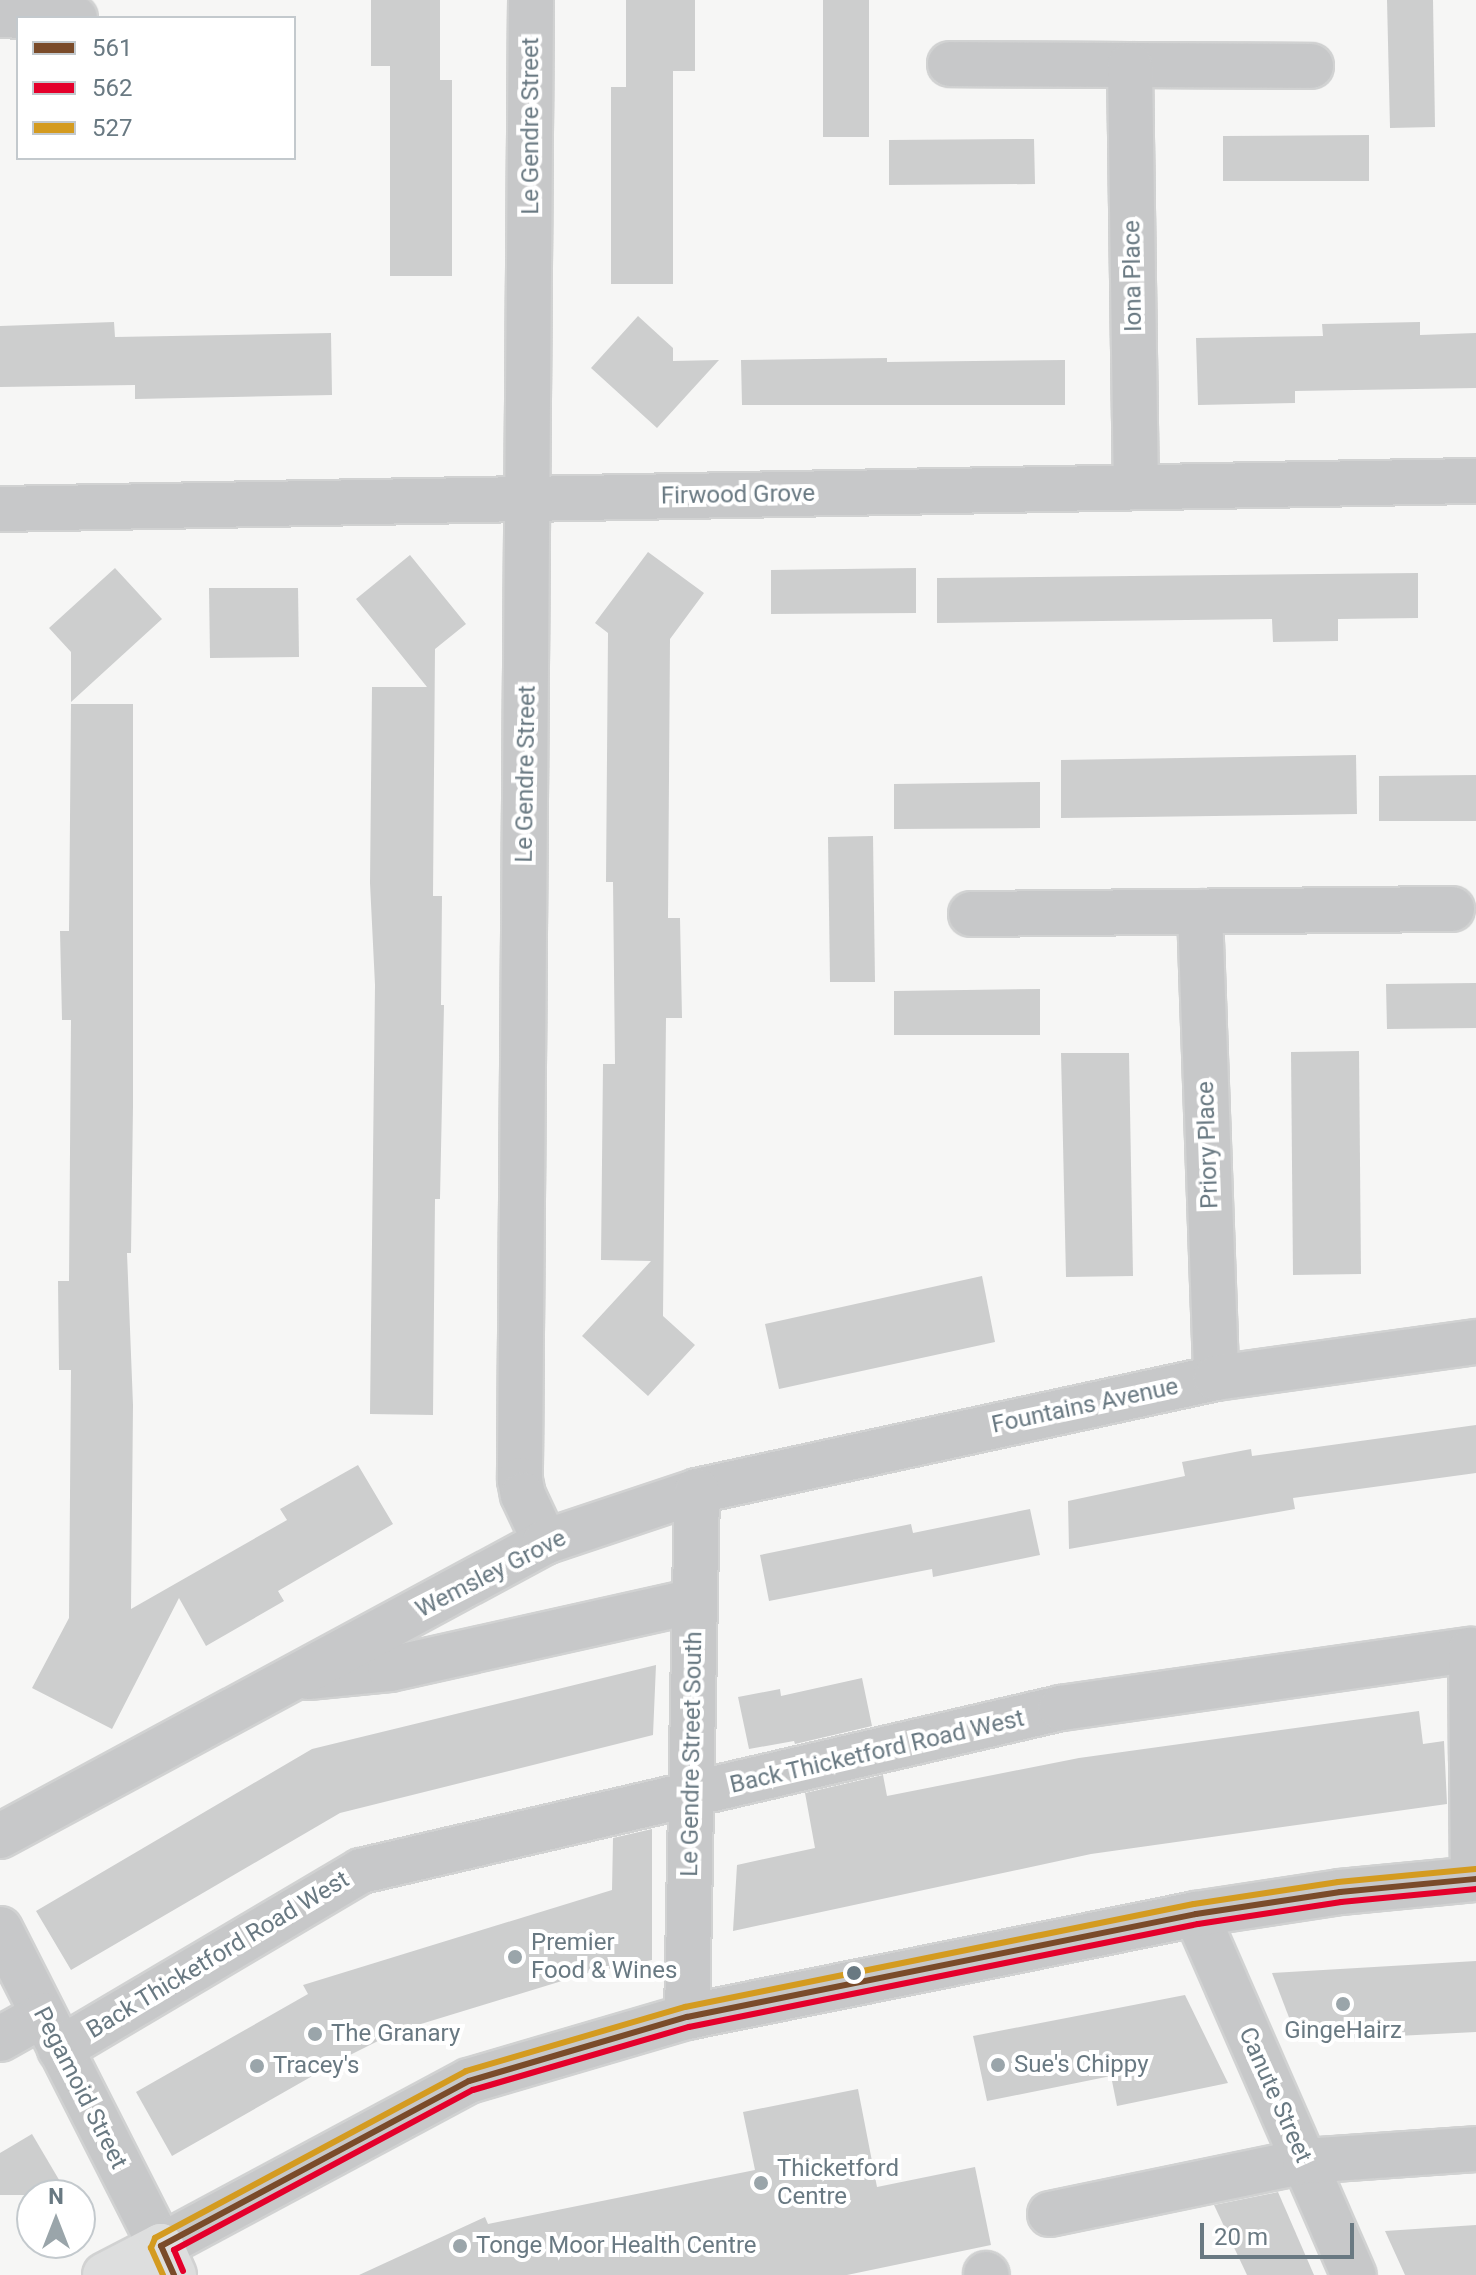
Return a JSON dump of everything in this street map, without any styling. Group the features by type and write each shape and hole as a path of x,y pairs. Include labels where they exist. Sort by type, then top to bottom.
{"main road":[{"path":"105,2275 168,2260"}],"street":[{"name":"Le Gendre Street","path":"531,0 520,1480 523,1495 545,1542"},
{"path":"0,15 25,16"},
{"path":"950,64 1311,66"},
{"name":"Iona Place","path":"1130,65 1136,487"},
{"name":"Firwood Grove","path":"0,509 1476,481"},
{"path":"971,914 1452,909"},
{"name":"Priory Place","path":"1200,912 1216,1378"},
{"name":"Fountains Avenue","path":"697,1491 1216,1378 1476,1342"},
{"name":"Wemsley Grove","path":"0,1836 545,1542 697,1491"},
{"name":"Le Gendre Street South","path":"687,2017 697,1491"},
{"name":"Wemsley Grove","path":"294,1678 390,1669 695,1601"},
{"name":"Back Thicketford Road West","path":"0,2039 51,2032 361,1871 1061,1708 1471,1650 1474,1879"},
{"path":"168,2260 469,2081 687,2017 1196,1914 1340,1892 1474,1879"},
{"name":"Canute Street","path":"1196,1914 1354,2275"},
{"name":"Pegamoid Street","path":"0,1929 168,2260"},
{"path":"1050,2214 1305,2161 1476,2149"}],"building":[{"path":"371,0 440,0 440,80 452,80 452,276 390,276 390,66 371,66"},
{"path":"626,0 695,0 695,71 673,71 673,284 611,284 611,87 626,87"},
{"path":"823,0 869,0 869,137 823,137"},
{"path":"1387,0 1433,0 1435,127 1390,128"},
{"path":"1369,135 1369,181 1223,181 1223,136"},
{"path":"1034,139 1035,184 889,185 889,140"},
{"path":"638,316 673,348 673,361 719,360 657,428 591,368"},
{"path":"114,322 115,337 331,333 332,395 135,399 135,385 0,387 0,326"},
{"path":"1420,322 1420,335 1476,333 1476,388 1295,391 1295,403 1198,405 1196,338 1323,336 1322,324"},
{"path":"887,358 887,362 1065,360 1065,405 742,405 741,360"},
{"path":"648,552 704,593 670,639 668,918 680,918 682,1018 666,1018 663,1316 695,1345 648,1396 582,1336 651,1261 601,1260 603,1064 615,1064 613,882 606,882 608,633 595,623"},
{"path":"410,555 466,624 435,649 433,896 442,896 441,1005 444,1005 440,1199 435,1199 433,1415 370,1414 375,985 370,883 372,687 427,687 356,599"},
{"path":"115,568 162,619 71,702 71,652 49,628"},
{"path":"916,568 916,613 771,614 771,570"},
{"path":"1418,573 1418,618 1338,619 1338,641 1273,642 1272,619 937,623 937,578"},
{"path":"209,588 298,588 299,657 210,658"},
{"path":"71,704 133,704 133,1106 131,1253 127,1253 133,1405 131,1609 287,1520 280,1509 358,1465 393,1524 278,1591 284,1601 206,1646 179,1598 112,1729 32,1688 69,1618 71,1370 59,1370 58,1281 69,1281 71,1020 62,1020 60,931 69,931"},
{"path":"1356,755 1357,814 1061,818 1061,760"},
{"path":"1476,775 1476,821 1379,821 1379,776"},
{"path":"1040,782 1040,828 894,829 894,784"},
{"path":"873,836 875,982 830,982 828,837"},
{"path":"1476,983 1476,1028 1387,1029 1386,984"},
{"path":"1040,989 1040,1035 894,1035 894,991"},
{"path":"1359,1051 1361,1274 1293,1275 1291,1052"},
{"path":"1061,1053 1129,1053 1133,1276 1066,1277"},
{"path":"982,1276 995,1342 779,1389 765,1324"},
{"path":"1476,1425 1476,1473 1293,1498 1295,1509 1069,1549 1068,1501 1185,1476 1182,1462 1251,1449 1252,1456"},
{"path":"1030,1509 1040,1555 933,1577 932,1569 769,1601 760,1555 911,1524 913,1533"},
{"path":"656,1665 653,1735 340,1813 71,1970 36,1911 312,1749"},
{"path":"862,1678 872,1726 795,1744 794,1741 749,1749 738,1697 780,1689 781,1696"},
{"path":"1419,1711 1423,1744 1444,1741 1447,1804 1091,1854 733,1931 737,1865 815,1848 805,1793 883,1775 887,1796 1079,1758"},
{"path":"652,1829 652,1960 588,1973 398,2031 344,2058 172,2156 136,2092 308,1994 303,1985 612,1890 613,1838"},
{"path":"1476,1961 1476,2032 1298,2041 1272,1973"},
{"path":"1185,1995 1228,2083 1117,2106 1111,2076 987,2101 973,2036"},
{"name":"Thicketford Centre","path":"858,2089 877,2187 975,2167 991,2245 847,2275 359,2275 485,2217 488,2224 755,2170 743,2112"},
{"path":"32,2134 59,2179 16,2179 16,2195 0,2195 0,2153"},
{"path":"1278,2192 1314,2275 1247,2275 1214,2205"},
{"path":"1476,2225 1476,2275 1405,2275 1385,2231"}],"transit line":[{"name":"527","path":"163,2275 151,2248 155,2238 466,2071 685,2007 1194,1904 1338,1882 1475,1869"},
{"name":"561","path":"174,2275 161,2246 469,2081 687,2017 1196,1914 1340,1892 1476,1879"},
{"name":"562","path":"183,2271 174,2250 473,2090 689,2027 1198,1924 1341,1902 1476,1889"}],"place":[{"name":"Premier Food & Wines","path":"515,1957"},
{"name":"GingeHairz","path":"1343,2004"},
{"name":"The Granary","path":"315,2034"},
{"name":"Sue's Chippy","path":"998,2065"},
{"name":"Tracey's","path":"257,2066"},
{"name":"Thicketford Centre","path":"761,2183"},
{"name":"Tonge Moor Health Centre","path":"460,2246"}]}
